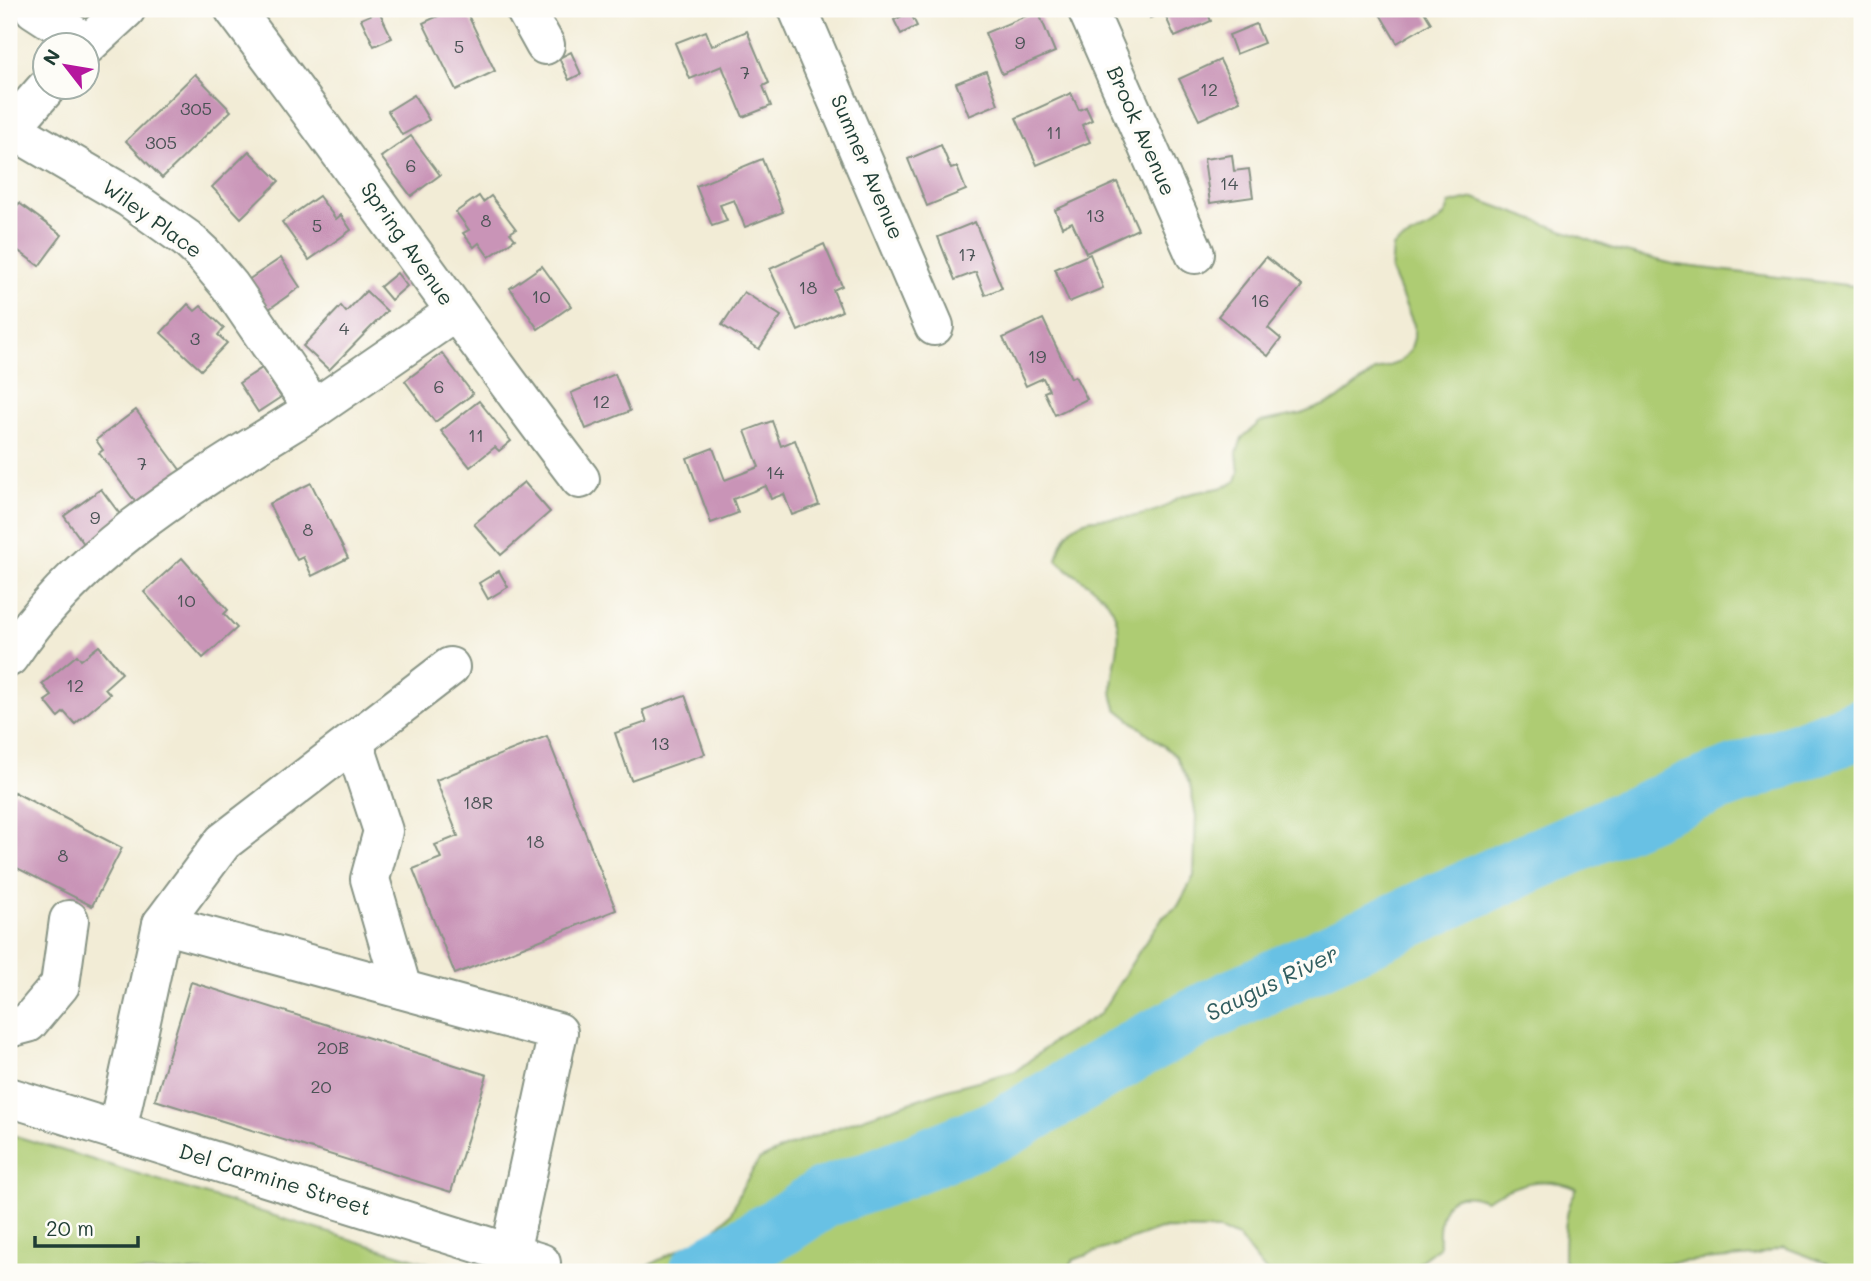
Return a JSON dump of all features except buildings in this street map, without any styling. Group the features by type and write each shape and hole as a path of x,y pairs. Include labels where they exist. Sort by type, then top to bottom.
{"street":[{"path":"34,9 68,32"},
{"path":"101,32 126,9"},
{"name":"Spring Avenue","path":"234,9 580,479"},
{"path":"526,9 545,45"},
{"name":"Sumner Avenue","path":"798,9 934,326"},
{"name":"Brook Avenue","path":"1087,9 1195,254"},
{"path":"9,129 33,102"},
{"name":"Wiley Place","path":"9,129 128,197 179,233 203,254 230,286 314,409"},
{"path":"9,657 52,599 78,573 122,537 220,467 314,409 455,312"},
{"path":"117,1130 162,924 223,842 450,667"},
{"path":"354,743 383,831 370,879 402,989"},
{"path":"9,1028 28,1023 60,985 69,920"},
{"path":"162,924 402,989"},
{"name":"Del Carmine Street","path":"9,1097 525,1258 558,1032 402,989"}],"green space":[{"path":"1474,198 1614,249 1677,265 1862,287 1862,1272 1850,1272 1784,1247 1754,1256 1640,1265 1609,1272 1574,1272 1564,1260 1564,1242 1567,1214 1577,1189 1541,1181 1519,1186 1485,1200 1471,1196 1452,1199 1442,1213 1439,1247 1406,1272 1266,1272 1238,1237 1219,1230 1160,1229 1073,1260 1066,1272 636,1272 714,1231 731,1213 759,1160 863,1118 951,1088 1016,1071 1053,1042 1100,1014 1162,918 1178,906 1194,876 1196,816 1190,785 1176,756 1117,709 1112,684 1118,644 1115,616 1102,596 1057,560 1062,543 1068,532 1086,521 1136,516 1163,508 1187,494 1230,485 1236,481 1239,472 1237,453 1242,438 1260,422 1301,414 1337,400 1375,371 1400,362 1410,351 1414,325 1391,271 1393,247 1434,225 1446,212 1449,204"},
{"path":"9,1134 398,1254 457,1272 9,1272"}],"waterway":[{"name":"Saugus River","path":"699,1272 781,1226 823,1198 1005,1127 1137,1049 1314,961 1688,793 1862,728"}]}
